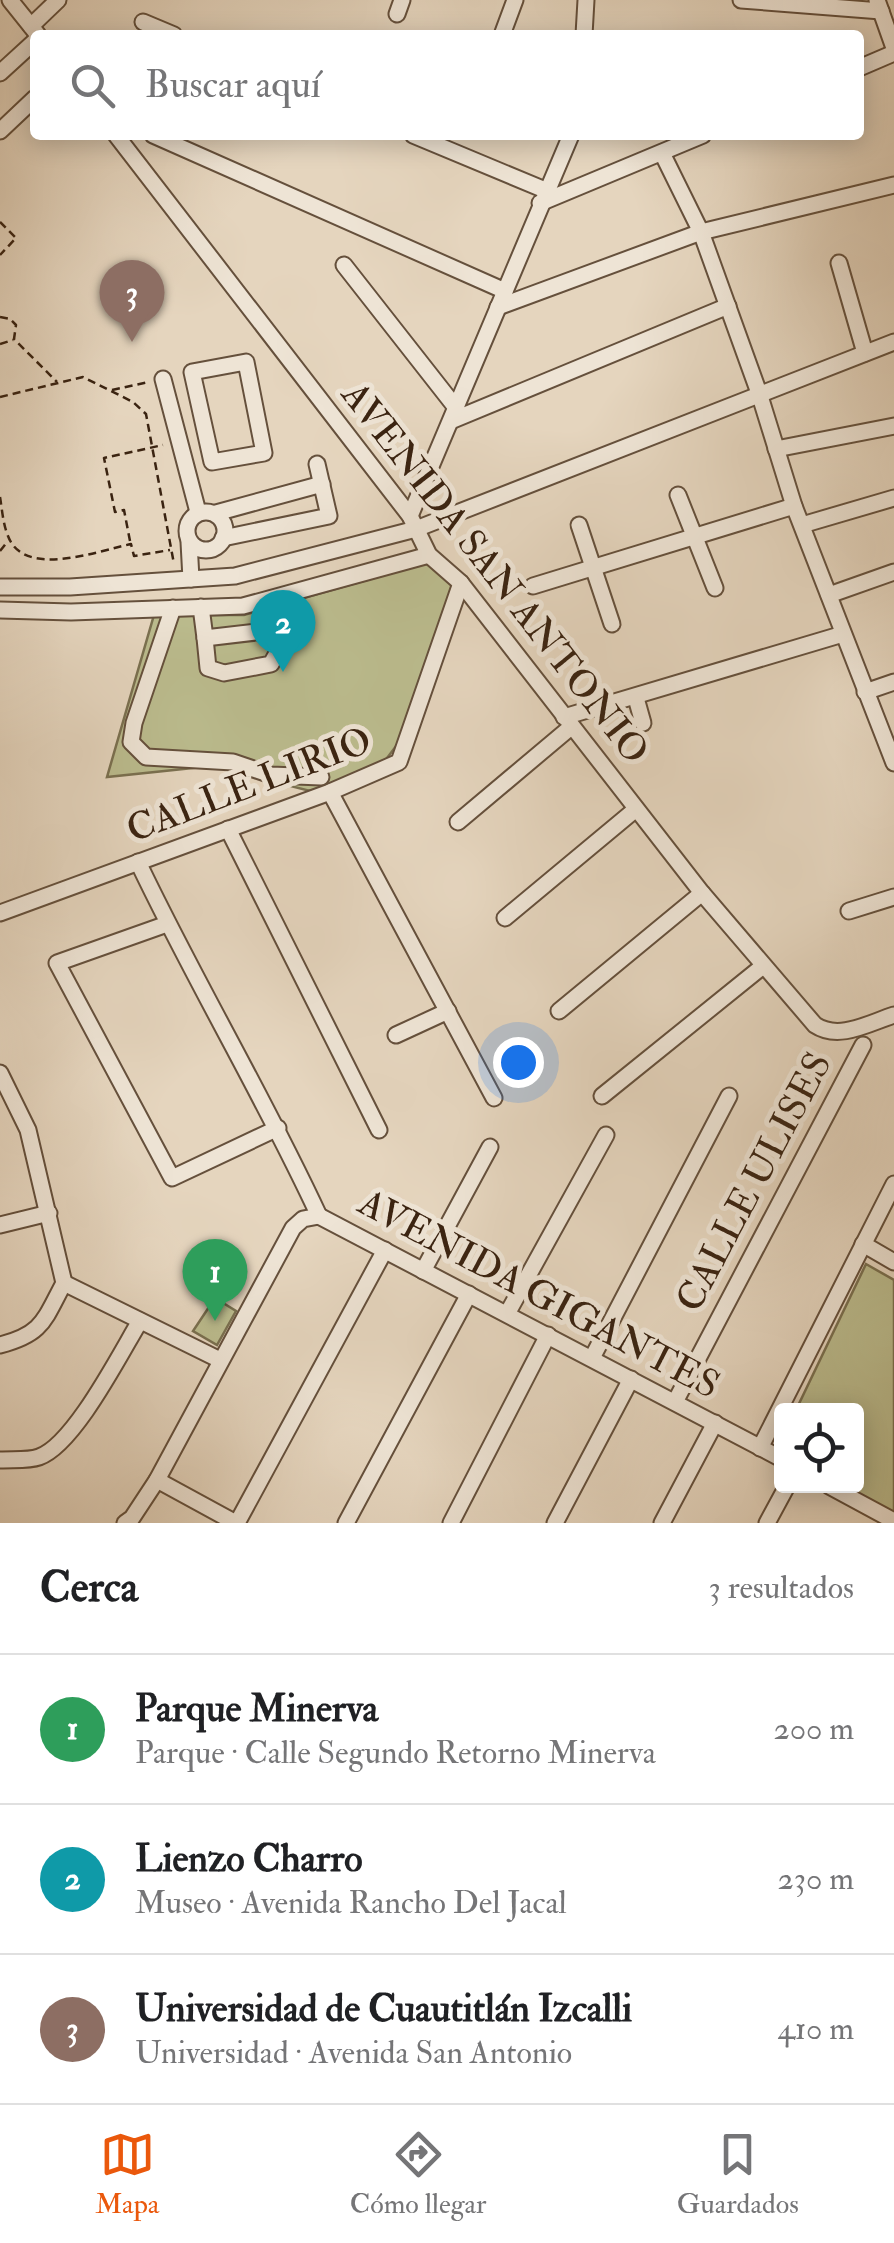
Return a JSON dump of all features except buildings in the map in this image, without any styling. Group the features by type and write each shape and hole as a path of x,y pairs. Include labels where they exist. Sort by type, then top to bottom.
{"street":[{"path":"10,0 32,30"},
{"path":"38,30 58,0"},
{"path":"504,30 515,0"},
{"path":"584,30 586,0"},
{"path":"741,0 879,6 894,51 864,66"},
{"path":"143,22 162,30"},
{"path":"0,72 30,39"},
{"path":"0,131 30,103"},
{"name":"AVENIDA SAN ANTONIO","path":"120,140 413,522 430,555 461,583 702,893 815,1025 826,1032 839,1033 894,1015"},
{"path":"164,140 505,290"},
{"path":"424,140 543,197 691,140"},
{"path":"413,522 569,140"},
{"path":"662,152 701,232 759,393 794,506 894,763"},
{"path":"498,307 701,232 894,184"},
{"path":"839,263 865,353"},
{"path":"344,265 455,414"},
{"path":"455,414 728,306"},
{"path":"0,587 70,587 232,576 413,522 894,342"},
{"path":"246,362 264,453 212,462 206,436 192,372 246,362"},
{"path":"163,380 198,512"},
{"path":"776,449 894,426"},
{"path":"180,444 206,436"},
{"path":"189,542 204,551 222,542 329,516 317,464"},
{"path":"198,512 216,513 322,484"},
{"path":"678,495 715,588"},
{"path":"802,525 894,498"},
{"path":"533,586 794,506"},
{"path":"184,580 189,542 186,525 198,512"},
{"path":"216,513 226,528 222,542 232,576"},
{"path":"579,524 612,624"},
{"path":"0,610 71,612 243,606 430,555"},
{"path":"829,595 894,572"},
{"name":"CALLE LIRIO","path":"0,913 330,792 399,762 461,583"},
{"path":"70,587 71,612"},
{"path":"201,607 208,668 224,674 271,664 291,628 285,596"},
{"path":"173,608 134,723 131,742 138,752 146,757 232,762 271,775 321,777"},
{"path":"205,638 291,628"},
{"path":"458,822 568,722 844,634"},
{"path":"865,692 894,682"},
{"path":"636,698 643,723"},
{"path":"330,792 494,1098"},
{"path":"505,918 636,809"},
{"path":"228,829 380,1130"},
{"path":"125,1523 157,1480 293,1228 303,1219 319,1216 278,1128 167,924 138,862"},
{"path":"559,1011 702,893"},
{"path":"849,911 894,896"},
{"path":"167,924 57,963 172,1178 278,1128"},
{"path":"602,1096 763,966"},
{"path":"396,1035 448,1011"},
{"name":"CALLE ULISES","path":"675,1402 863,1045"},
{"path":"0,1073 28,1130 64,1283 44,1322 27,1338 0,1345"},
{"path":"592,1358 729,1096"},
{"path":"508,1314 606,1134"},
{"path":"423,1271 490,1147"},
{"path":"760,1448 894,1184"},
{"path":"0,1225 49,1213"},
{"name":"AVENIDA GIGANTES","path":"319,1216 774,1455"},
{"path":"863,1244 894,1262"},
{"path":"157,1480 237,1523 385,1250"},
{"path":"64,1283 220,1360"},
{"path":"346,1523 468,1294"},
{"path":"0,1460 39,1457 58,1444 77,1422 140,1321"},
{"path":"451,1523 548,1335"},
{"path":"554,1523 631,1379"},
{"path":"662,1523 715,1424"},
{"path":"768,1523 784,1493"},
{"path":"839,1493 875,1518 894,1521"}],"path":[{"path":"0,222 16,238 0,255"},
{"path":"0,318 10,318 16,325 14,339"},
{"path":"0,344 14,339"},
{"path":"14,339 58,383"},
{"path":"0,397 83,377 133,402 146,414 171,550 184,580"},
{"path":"111,390 163,380"},
{"path":"152,446 104,458 115,512 124,510 134,556 171,550"},
{"path":"0,497 8,540 23,554 40,562 131,544"},
{"path":"0,551 8,540"}],"green space":[{"path":"430,562 457,588 409,729 381,766 318,793 212,766 107,777 154,615 244,615"},
{"path":"866,1264 894,1280 894,1517 849,1493 864,1493 864,1403 799,1403"},
{"path":"215,1298 236,1311 217,1345 193,1331"}],"place":[{"name":"Universidad de Cuautitlán Izcalli","path":"132,342"},
{"name":"Lienzo Charro","path":"283,672"},
{"name":"Parque Minerva","path":"215,1321"}]}
